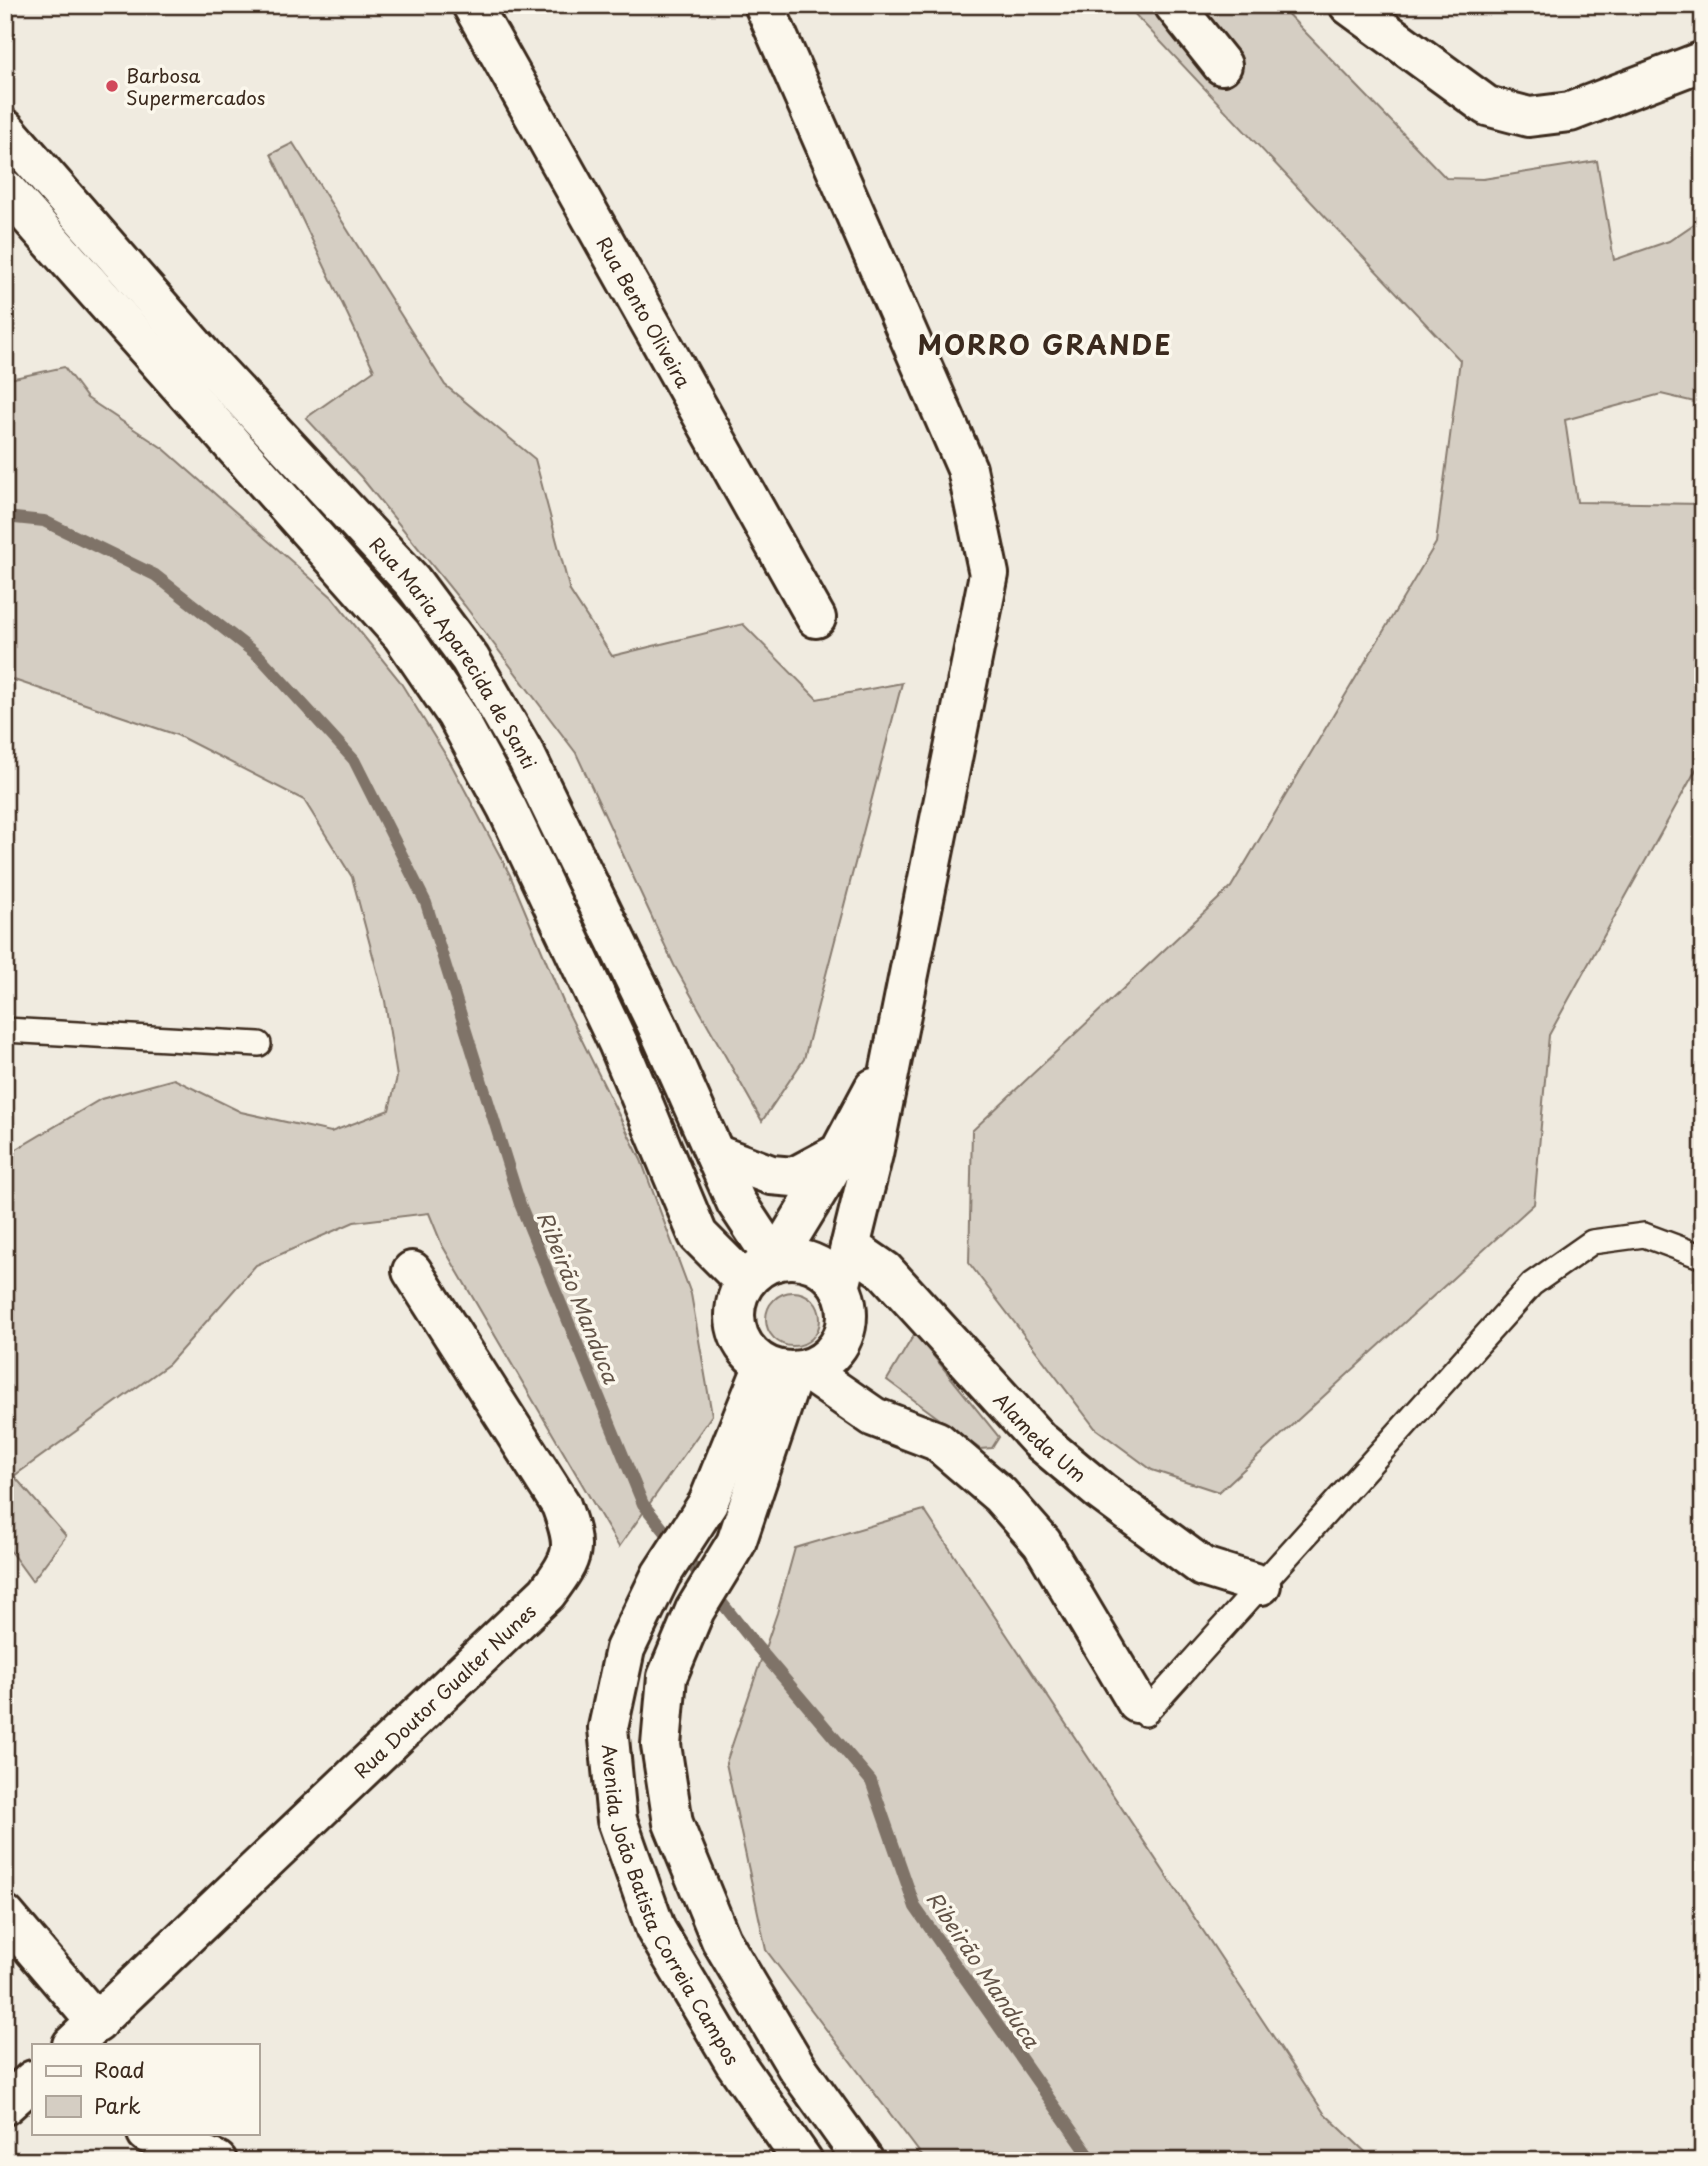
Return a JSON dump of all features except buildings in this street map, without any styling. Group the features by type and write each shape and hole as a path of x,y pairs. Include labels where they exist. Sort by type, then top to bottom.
{"main road":[{"name":"Rua Bento Oliveira","path":"472,5 817,618"},
{"path":"764,5 967,469 989,574 873,1154 840,1288"},
{"path":"1174,5 1222,65"},
{"path":"1349,5 1487,106 1529,117 1570,112 1703,61"},
{"name":"Rua Maria Aparecida de Santi","path":"5,129 202,355 412,581 470,659 527,758 658,1027 736,1202 775,1261"},
{"name":"Rua Maria Aparecida de Santi","path":"5,190 402,635 449,703 507,808 600,1005 698,1235 745,1282"},
{"path":"775,1261 839,1153 890,1059"},
{"path":"715,1154 771,1175 794,1177 839,1153"},
{"name":"Alameda Um","path":"850,1247 885,1270 1039,1440 1100,1492 1203,1567 1261,1585"},
{"path":"788,1369 828,1358 843,1337 848,1312 840,1288 823,1269 813,1263 788,1258 764,1266 745,1282 736,1304 736,1328 746,1349 874,1417 937,1441 1000,1495 1042,1544 1141,1709"},
{"name":"Rua Doutor Gualter Nunes","path":"84,2034 547,1592 566,1567 574,1540 561,1505 412,1270"},
{"name":"Avenida João Batista Correia Campos","path":"788,1369 662,1575 625,1649 608,1728 617,1820 656,1930 735,2063 803,2161"},
{"name":"Avenida João Batista Correia Campos","path":"788,1369 737,1542 695,1610 667,1677 661,1745 673,1823 721,1940 796,2066 864,2161"},
{"path":"5,1915 84,2034"},
{"path":"150,2134 218,2161"}],"lane":[{"path":"5,1030 260,1044"},
{"path":"1141,1709 1261,1585 1532,1284 1592,1242 1644,1235 1703,1257"}],"green space":[{"path":"1279,5 1446,178 1483,179 1597,161 1614,260 1669,241 1703,218 1703,404 1661,394 1565,420 1577,502 1703,504 1703,757 1549,1035 1534,1204 1219,1492 1152,1470 1095,1428 969,1263 972,1131 1231,887 1436,543 1460,360 1128,7"},
{"path":"293,143 445,385 535,459 570,591 612,656 743,624 817,699 902,683 804,1059 762,1121 674,965 576,753 465,606 361,477 306,418 374,370 271,154"},
{"path":"64,367 87,398 164,449 332,597 399,680 450,762 510,875 564,1004 641,1160 691,1294 712,1415 619,1547 442,1245 429,1213 354,1222 256,1265 169,1364 14,1476 66,1536 32,1581 5,1544 5,1153 15,1150 101,1099 174,1079 241,1112 331,1132 389,1110 397,1077 385,1001 352,877 304,800 177,735 5,677 5,380"},
{"path":"793,1292 812,1300 820,1319 812,1338 793,1346 774,1338 766,1319 774,1300"},
{"path":"915,1333 999,1437 992,1448 980,1449 887,1380"},
{"path":"924,1510 1324,2113 1375,2161 926,2161 766,1950 726,1763 777,1613 795,1548"}],"waterway":[{"name":"Ribeirão Manduca","path":"5,517 44,521 155,575 260,657 354,760 426,903 520,1204 643,1504 754,1643 871,1781 915,1907 1093,2161"}],"place":[{"name":"Barbosa Supermercados","path":"112,86"}],"district":[{"name":"MORRO GRANDE","path":"1045,344"}]}
